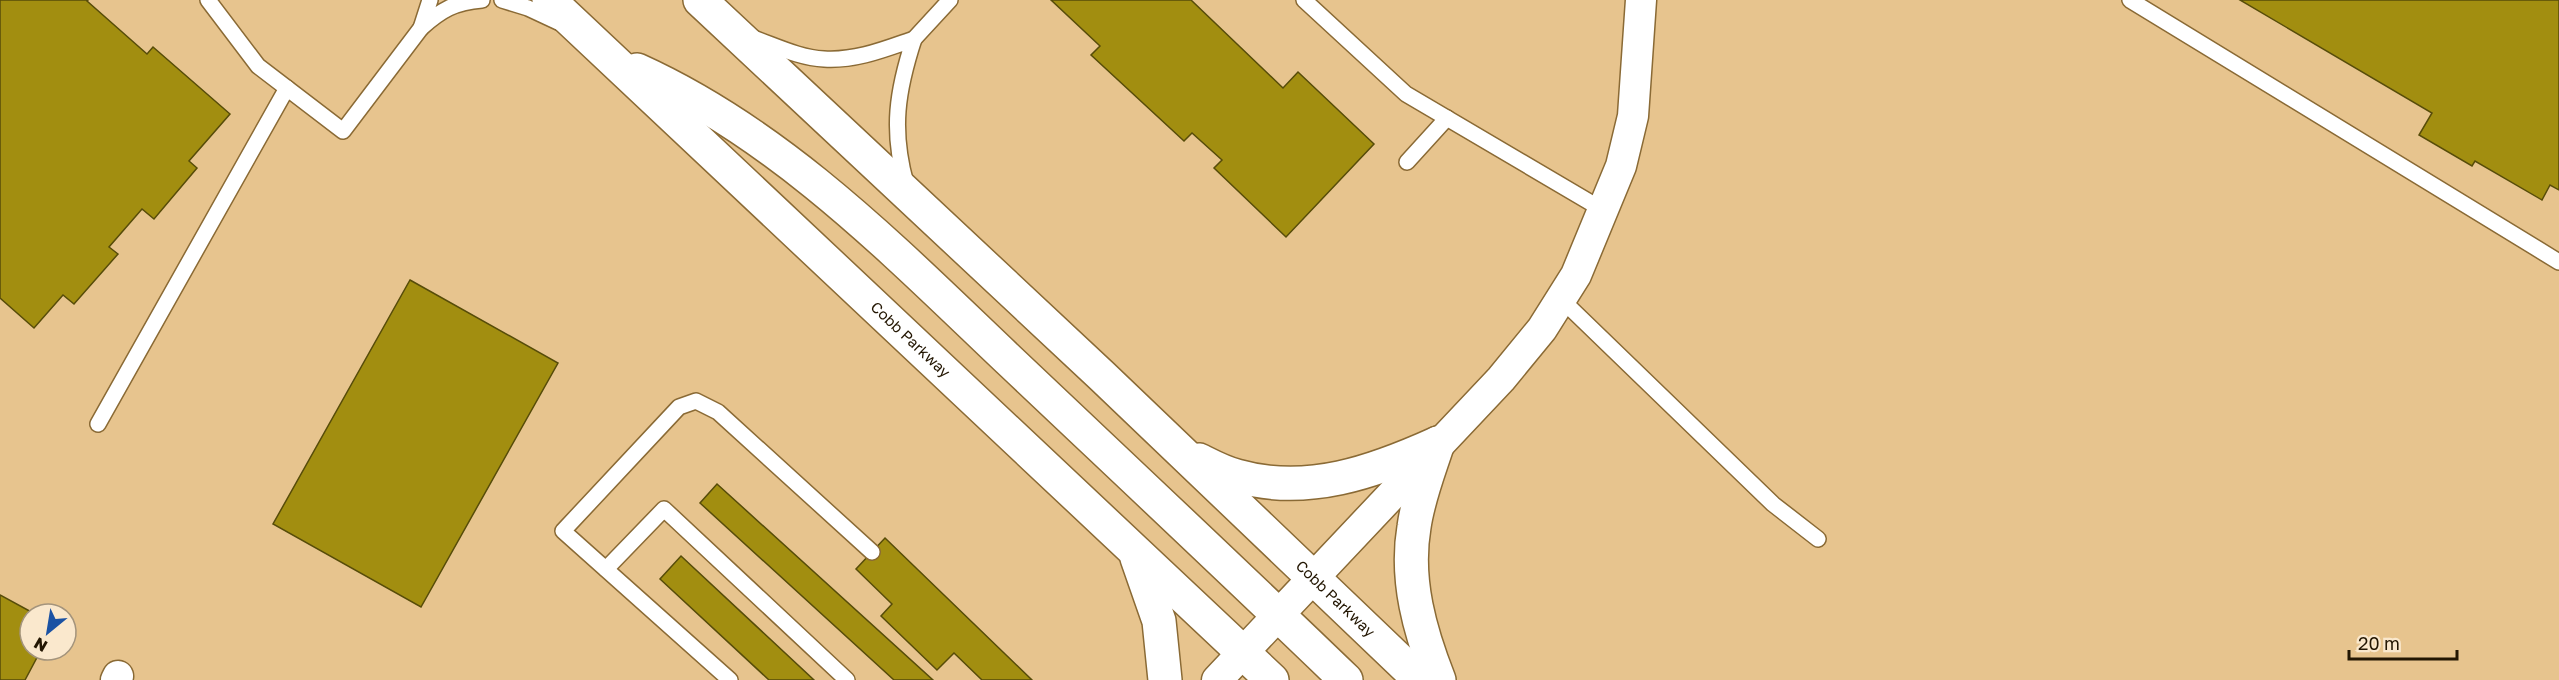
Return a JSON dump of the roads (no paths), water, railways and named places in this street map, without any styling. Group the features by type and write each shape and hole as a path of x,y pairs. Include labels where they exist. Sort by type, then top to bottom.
{"main road":[{"name":"Cobb Parkway","path":"549,0 1272,680"},
{"name":"Cobb Parkway","path":"699,0 909,195 1420,680"},
{"path":"614,59 708,106 750,133 851,211 1346,680"},
{"path":"1182,453 1236,476 1279,484 1305,484 1362,474 1395,463 1438,443"},
{"path":"1438,443 1421,493 1413,528 1411,563 1415,606 1438,680"},
{"path":"1134,551 1159,621 1165,680"}],"street":[{"path":"1216,680 1520,358 1562,300 1576,275 1621,166 1633,116 1641,0"}],"lane":[{"path":"208,0 258,66 343,131 421,28 440,12 457,4 482,0"},
{"path":"421,28 430,0"},
{"path":"502,0 528,8 590,38"},
{"path":"909,195 900,163 896,133 900,87 914,39 950,0"},
{"path":"1304,0 1406,94 1604,210"},
{"path":"2130,0 2559,262"},
{"path":"733,32 794,53 823,59 873,53 914,39"},
{"path":"98,424 287,88"},
{"path":"1407,162 1447,118"},
{"path":"1562,300 1773,504 1818,538"},
{"path":"730,680 563,531 679,407 696,401 718,412 872,552"},
{"path":"606,569 664,509 847,680"}]}
